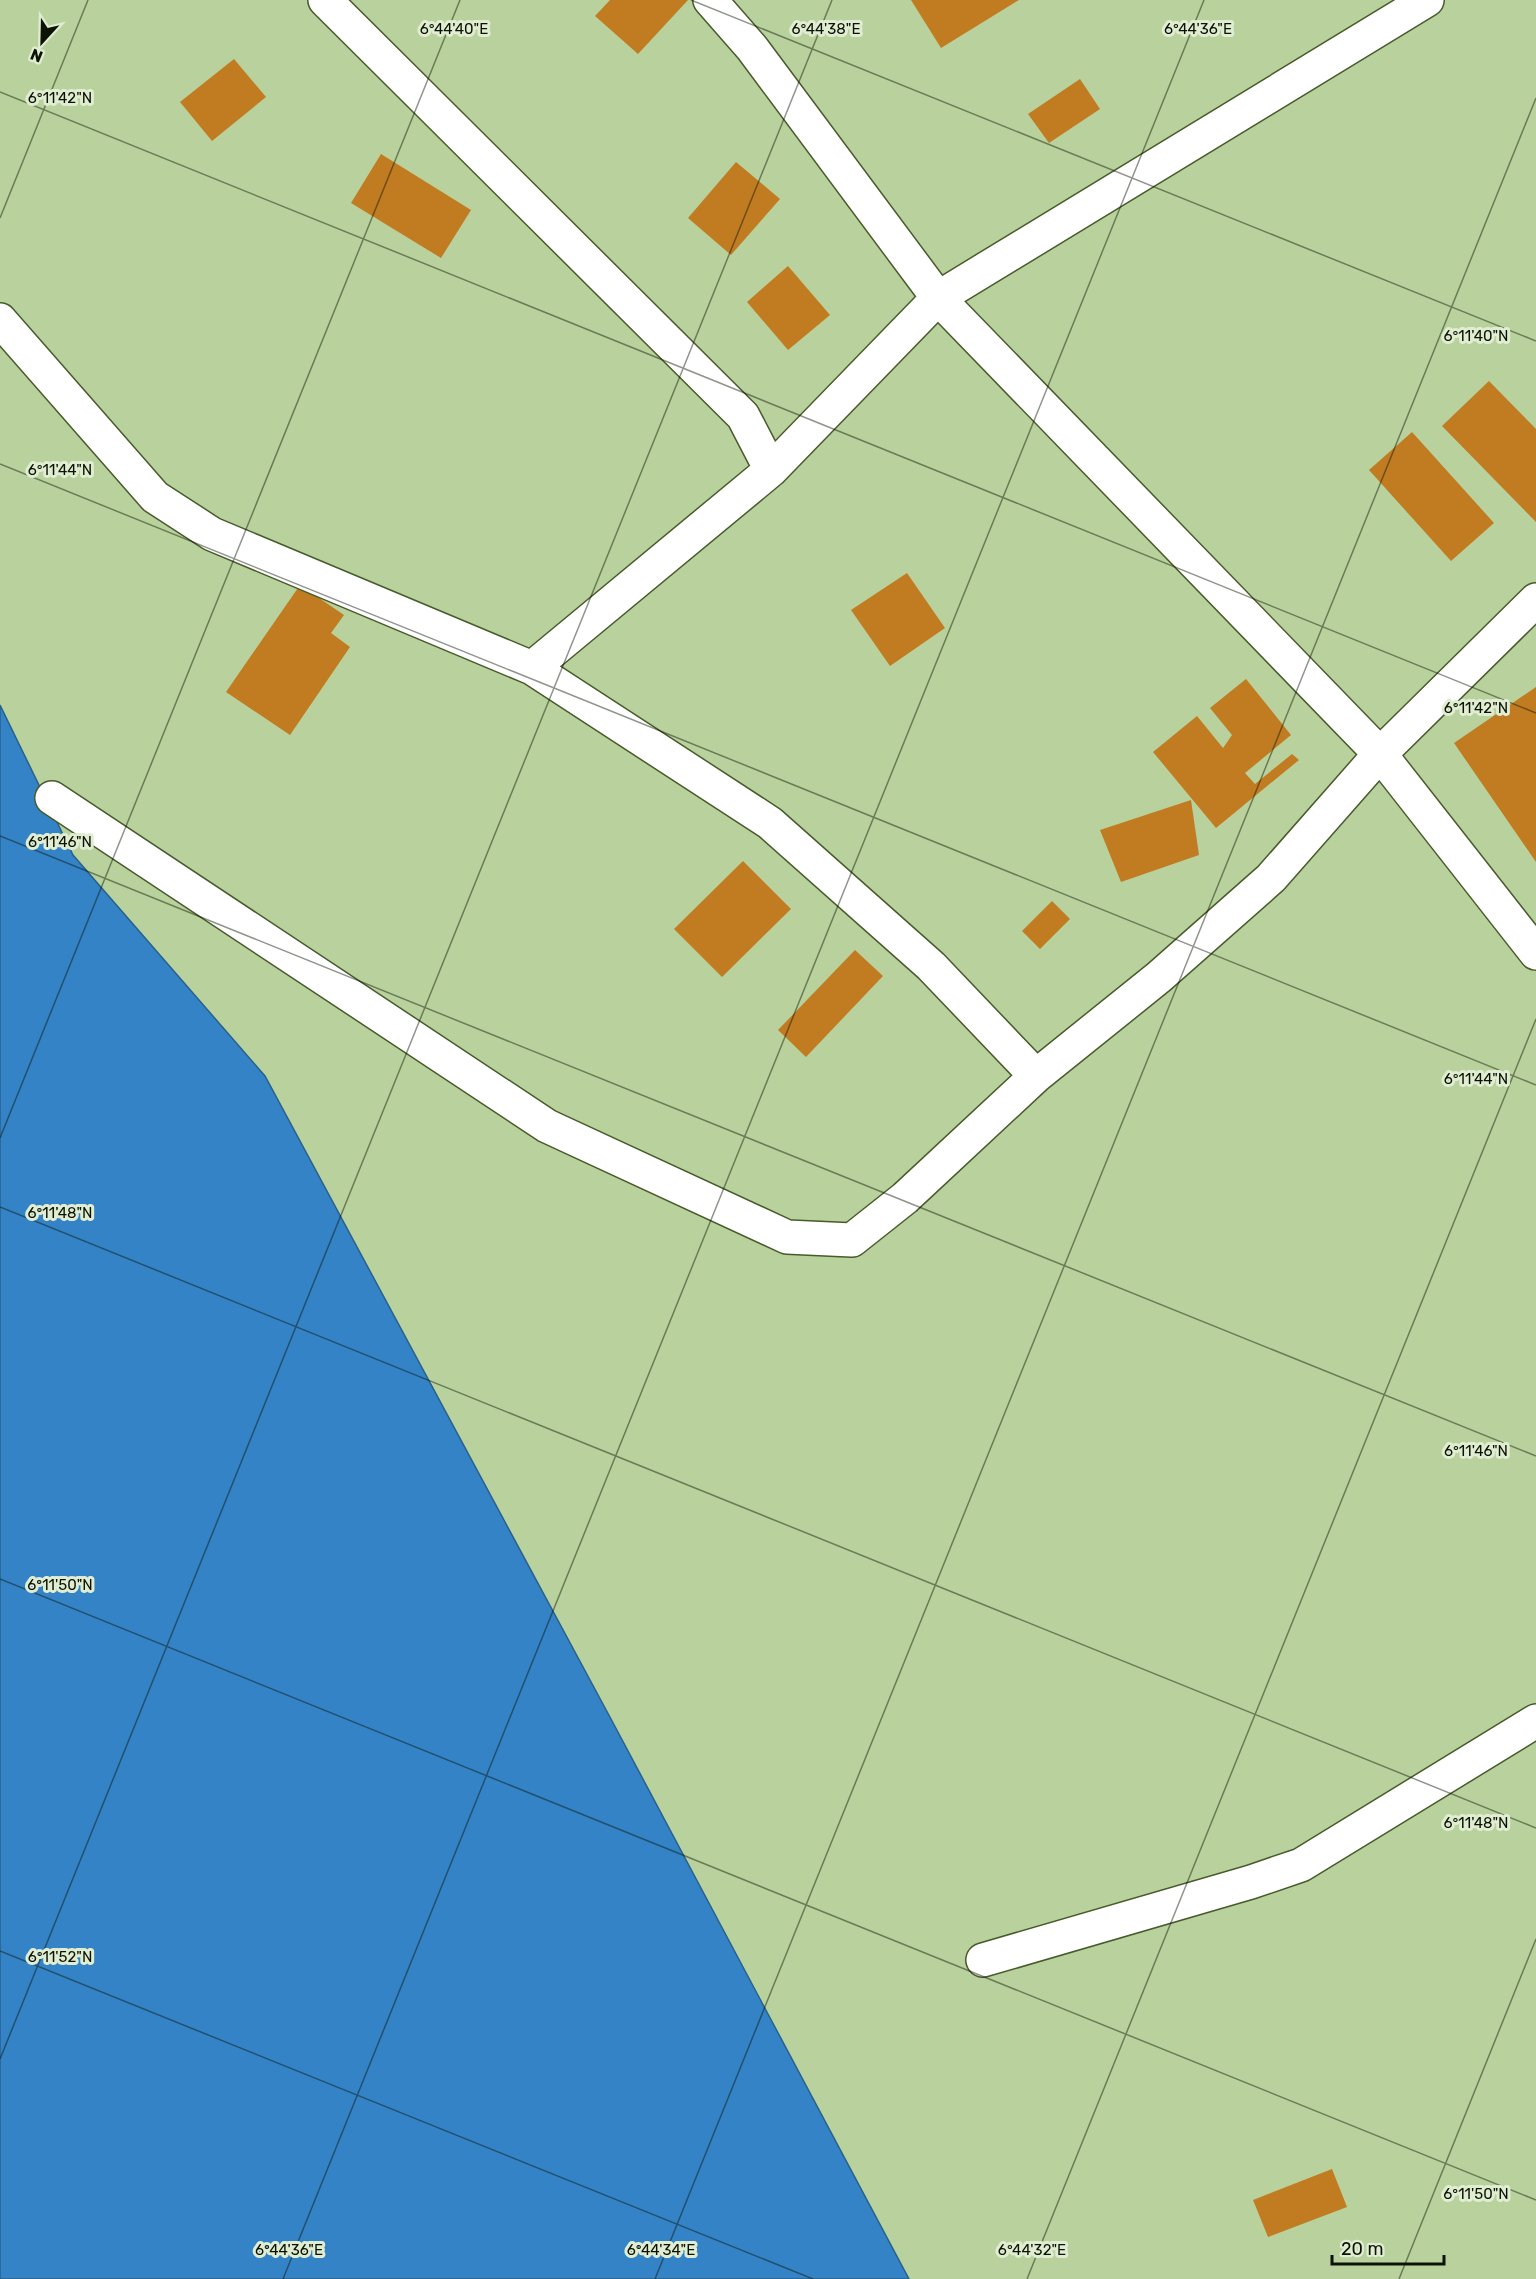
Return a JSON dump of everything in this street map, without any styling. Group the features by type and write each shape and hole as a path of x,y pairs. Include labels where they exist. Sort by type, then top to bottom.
{"street":[{"path":"326,0 743,416 771,470"},
{"path":"710,0 752,48 938,298 1380,754 1536,953"},
{"path":"532,668 771,470 938,298 1427,0"},
{"path":"0,320 155,498 213,534 532,668 770,823 931,966 1036,1076"},
{"path":"52,798 547,1126 787,1237 852,1240 904,1198 1036,1076 1159,977 1271,878 1380,754 1536,600"},
{"path":"982,1960 1240,1886 1301,1865 1536,1721"}],"water":[{"path":"0,705 73,855 265,1076 909,2279 0,2279"}],"building":[{"path":"610,0 688,0 638,54 595,16"},
{"path":"911,0 1019,0 941,48"},
{"path":"234,59 266,97 212,141 180,102"},
{"path":"1080,79 1100,109 1049,143 1028,114"},
{"path":"381,154 471,210 441,258 351,203"},
{"path":"736,162 780,199 731,255 688,218"},
{"path":"788,266 830,315 788,350 747,302"},
{"path":"1489,381 1536,429 1536,522 1442,426"},
{"path":"1412,432 1494,523 1451,561 1369,470"},
{"path":"907,573 945,628 890,666 851,610"},
{"path":"300,585 344,615 331,633 350,647 290,735 226,692"},
{"path":"1246,679 1291,735 1245,773 1255,784 1292,754 1299,760 1216,828 1153,752 1197,716 1223,748 1232,735 1210,708"},
{"path":"1536,687 1536,862 1454,743"},
{"path":"1191,800 1199,855 1121,882 1100,830"},
{"path":"743,861 791,909 722,977 674,929"},
{"path":"1052,901 1070,919 1040,949 1022,931"},
{"path":"855,950 883,976 806,1057 778,1030"},
{"path":"1332,2169 1347,2207 1268,2237 1253,2200"}]}
